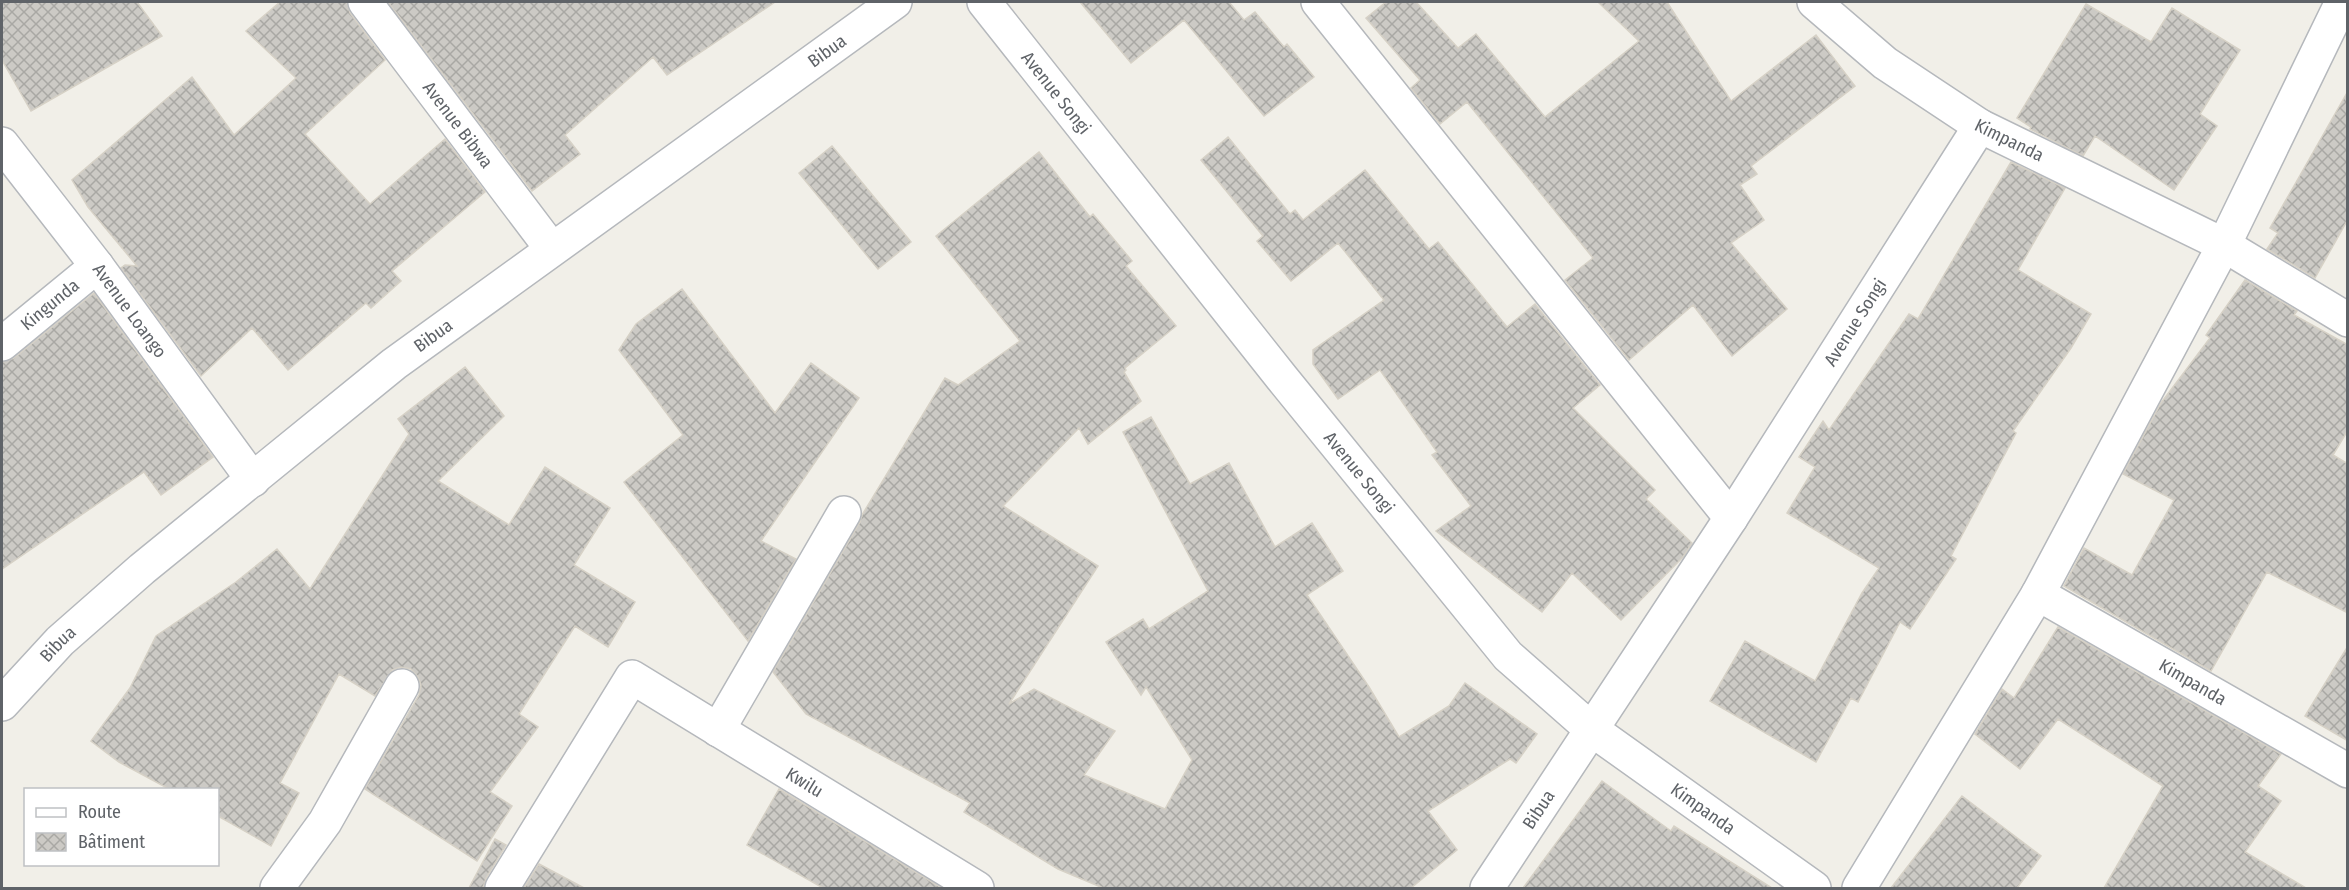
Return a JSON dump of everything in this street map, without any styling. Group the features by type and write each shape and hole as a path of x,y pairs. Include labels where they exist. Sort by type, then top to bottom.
{"street":[{"name":"Avenue Bibwa","path":"365,2 551,248"},
{"name":"Bibua","path":"2,704 60,641 142,569 394,364 551,248 895,2"},
{"name":"Avenue Songi","path":"984,2 1282,378 1508,656 1591,729 1731,518 1980,126"},
{"path":"1318,2 1731,518"},
{"name":"Kimpanda","path":"1814,2 1885,63 1980,126 2224,245 2348,320"},
{"path":"1859,888 2038,594 2224,245 2342,2"},
{"name":"Avenue Loango","path":"2,144 97,266 253,480"},
{"name":"Kingunda","path":"2,344 97,266"},
{"path":"718,730 844,513"},
{"name":"Kimpanda","path":"2038,594 2348,771"},
{"name":"Kwilu","path":"502,888 632,677 977,888"},
{"path":"277,888 325,822 402,686"},
{"name":"Bibua","path":"1486,888 1591,729"},
{"name":"Kimpanda","path":"1591,729 1799,884"}],"building":[{"path":"2,2 137,2 162,36 31,111 2,60"},
{"path":"280,2 347,2 350,13 385,60 305,134 370,204 445,139 485,192 392,271 401,281 371,308 366,303 288,370 252,328 201,376 121,268 125,265 137,266 88,207 72,180 192,77 234,135 296,78 246,31"},
{"path":"388,2 775,2 667,75 653,57 565,135 580,154 532,191"},
{"path":"1080,2 1229,2 1244,20 1255,12 1284,47 1287,44 1314,77 1264,116 1184,20 1131,63"},
{"path":"1386,2 1416,2 1458,48 1476,34 1545,117 1639,41 1598,2 1667,2 1731,101 1816,35 1855,86 1751,166 1757,174 1740,185 1764,220 1731,243 1787,309 1732,356 1693,305 1629,360 1565,280 1593,258 1467,102 1440,124 1411,88 1420,80 1366,18"},
{"path":"2086,4 2151,42 2172,8 2240,50 2200,114 2217,126 2174,190 2095,136 2083,156 2030,129 2031,127 2017,118"},
{"path":"2348,91 2348,219 2315,278 2267,249 2278,233 2270,228"},
{"path":"1228,137 1290,214 1295,210 1303,220 1365,170 1429,249 1438,242 1507,327 1535,304 1600,385 1573,408 1655,490 1646,499 1692,543 1683,557 1621,620 1572,573 1542,612 1436,531 1471,506 1432,455 1437,452 1380,370 1338,399 1313,364 1313,350 1384,300 1338,243 1291,281 1257,241 1263,236 1201,160"},
{"path":"832,146 911,242 878,269 799,173"},
{"path":"1039,152 1090,217 1093,214 1132,261 1126,266 1176,326 1125,368 1124,372 1141,401 1088,444 1079,428 1003,506 1098,566 1009,704 1034,689 1115,731 1084,775 1165,809 1192,760 1146,687 1141,695 1106,642 1143,619 1149,629 1208,591 1123,432 1151,417 1190,484 1229,463 1275,547 1312,523 1343,571 1307,595 1369,687 1399,737 1449,706 1465,683 1537,734 1516,763 1510,759 1428,811 1457,850 1411,888 1103,888 1058,869 964,812 970,803 806,714 773,672 862,515 945,378 958,385 1020,341 936,236"},
{"path":"2011,162 2065,188 2018,270 2091,314 2071,348 2013,431 2016,433 1951,556 1956,559 1910,629 1900,622 1858,702 1851,698 1816,762 1710,701 1745,641 1815,681 1862,593 1879,568 1787,513 1815,467 1799,457 1823,421 1829,430 1909,314 1918,319"},
{"path":"2245,280 2297,311 2294,315 2348,345 2348,430 2333,455 2348,464 2348,613 2267,572 2211,671 2064,586 2084,548 2132,575 2174,500 2123,474 2161,403 2210,338 2206,335"},
{"path":"682,289 775,413 811,363 859,398 761,541 796,559 748,641 624,482 683,435 619,350 636,324"},
{"path":"94,293 213,457 161,495 144,472 2,569 2,362 14,358"},
{"path":"465,367 504,416 438,481 509,525 545,467 610,508 574,565 635,602 608,647 575,626 519,714 538,727 490,792 512,806 477,861 365,789 419,695 421,685 411,669 401,667 392,670 375,696 339,674 280,783 299,793 271,846 219,817 219,788 167,788 119,762 91,741 130,688 156,636 236,582 277,549 310,589 409,434 398,419"},
{"path":"2058,627 2281,754 2258,786 2281,801 2245,852 2306,888 2104,888 2163,786 2058,719 2020,769 1975,734 2002,689 2014,698"},
{"path":"2348,646 2348,741 2305,716"},
{"path":"1602,781 1671,831 1674,826 1772,888 1523,888"},
{"path":"779,789 942,888 823,888 747,845"},
{"path":"1962,796 2041,856 2017,888 1891,888"},
{"path":"495,839 506,845 486,878 483,888 469,888"},
{"path":"539,864 584,888 524,888"}]}
